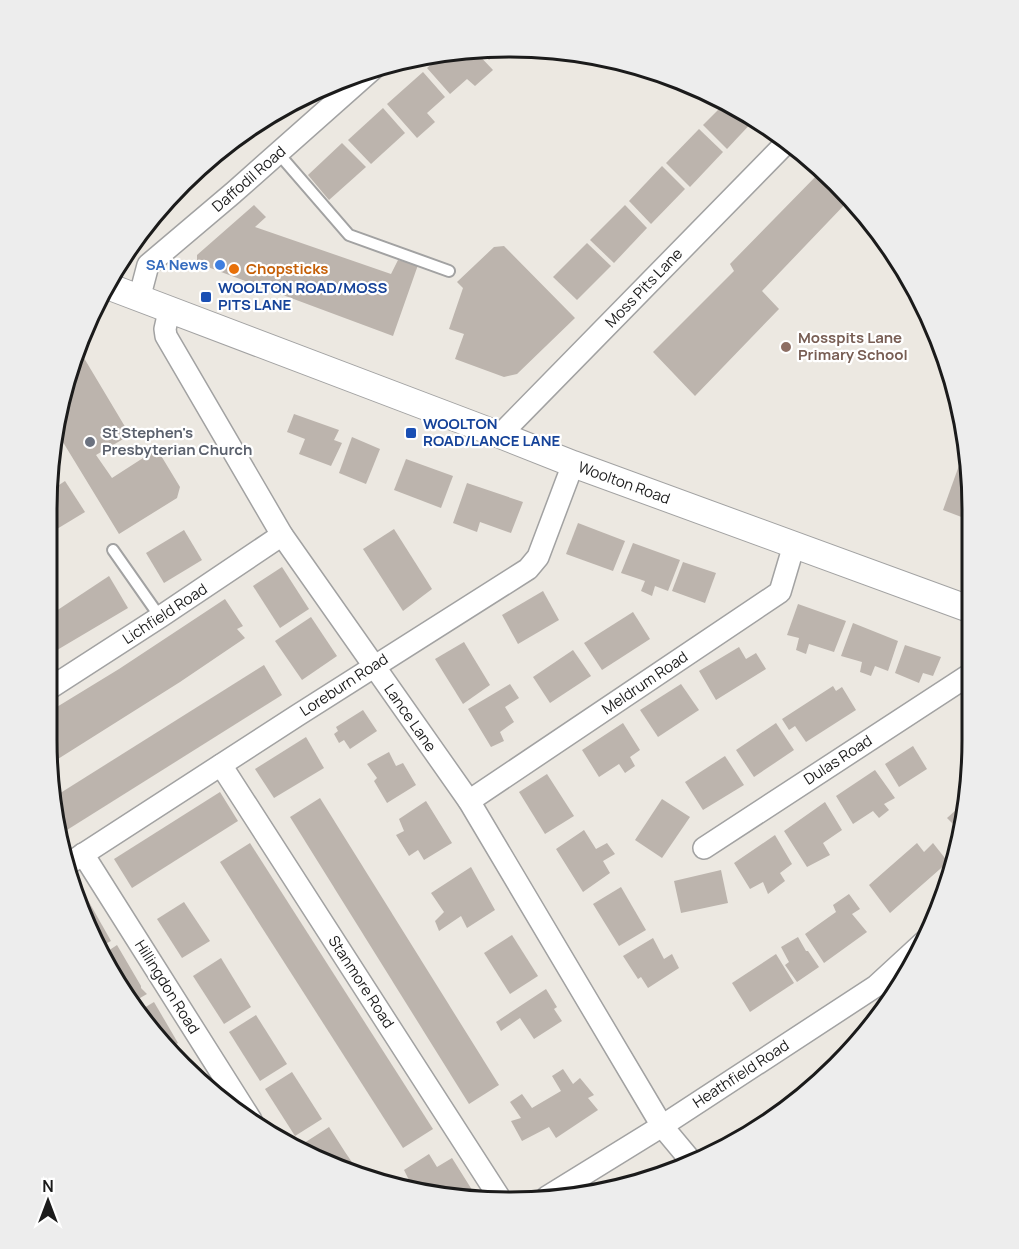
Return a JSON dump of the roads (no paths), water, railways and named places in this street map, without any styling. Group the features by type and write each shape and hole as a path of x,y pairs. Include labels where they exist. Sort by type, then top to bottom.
{"street":[{"name":"Daffodil Road","path":"139,299 148,265 356,84"},
{"name":"Moss Pits Lane","path":"500,435 781,148"},
{"name":"Woolton Road","path":"115,289 573,464 962,606"},
{"name":"Lance Lane","path":"168,311 166,336 282,536 469,801 662,1126 687,1156"},
{"name":"Loreburn Road","path":"73,861 528,569 538,557 573,464"},
{"name":"Lichfield Road","path":"57,684 282,536"},
{"name":"Meldrum Road","path":"469,801 780,592 794,545"},
{"name":"Dulas Road","path":"704,848 962,680"},
{"name":"Stanmore Road","path":"221,765 496,1192"},
{"name":"Hillingdon Road","path":"83,854 240,1102"},
{"name":"Heathfield Road","path":"560,1189 662,1126 876,986 904,960"}],"lane":[{"path":"278,153 349,235 449,271"},
{"path":"113,550 160,617"}],"place":[{"name":"SA News","path":"220,265"},
{"name":"Chopsticks","path":"234,269"},
{"name":"WOOLTON ROAD/MOSS PITS LANE","path":"206,297"},
{"name":"Mosspits Lane Primary School","path":"786,347"},
{"name":"WOOLTON ROAD/LANCE LANE","path":"411,433"},
{"name":"St Stephen's Presbyterian Church","path":"90,442"}]}
